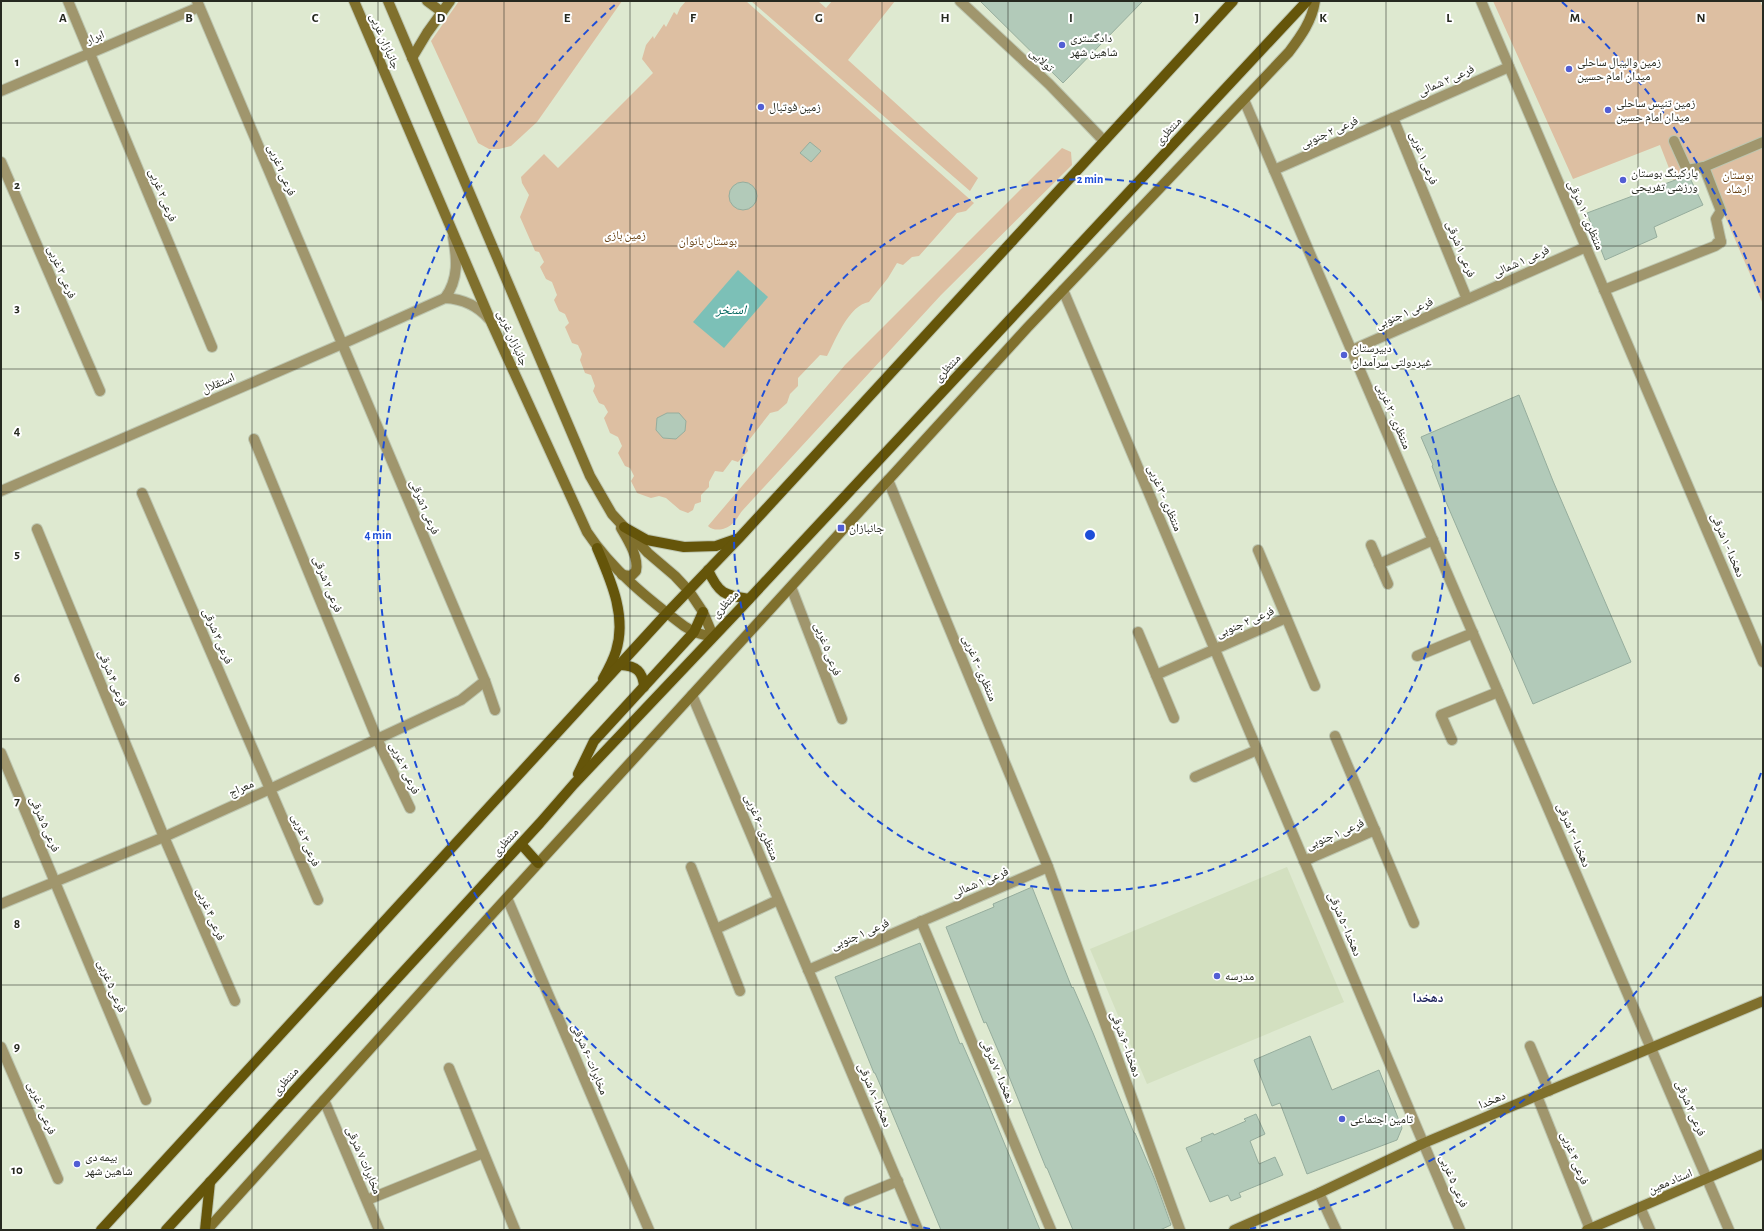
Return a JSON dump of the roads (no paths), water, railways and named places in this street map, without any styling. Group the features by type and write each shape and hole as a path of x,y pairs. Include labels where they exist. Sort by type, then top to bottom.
{"main road":[{"path":"101,1230 599,689 667,613 740,537 1233,1"},
{"name":"منتظری","path":"166,1230 574,784 712,636 749,599 1307,1"},
{"path":"624,527 647,540 684,547 716,546 740,537"},
{"path":"598,548 611,581 617,604 620,633 616,652 599,689"},
{"path":"708,570 714,584 728,596 749,599"},
{"path":"574,784 594,741 694,632 704,612"},
{"path":"621,665 632,666 639,672 643,677 644,687"},
{"path":"520,844 538,863"},
{"path":"206,1230 210,1182"}],"street":[{"path":"68,1 91,53"},
{"name":"جانبازان غربی","path":"354,1 492,324 587,532 598,548 622,575 667,613 694,632 712,636"},
{"name":"جانبازان غربی","path":"388,1 590,476 612,514 648,553 675,576 689,591 704,612 712,636"},
{"path":"427,1 442,12"},
{"path":"412,58 426,33 450,1"},
{"name":"تولایی","path":"960,1 1049,84 1104,141"},
{"path":"206,1230 538,863 888,480 1063,290 1289,52 1306,29 1316,1"},
{"name":"منتظری - ۱ شرقی","path":"1481,1 1668,439"},
{"name":"ابرار","path":"1,91 91,53 198,4"},
{"name":"فرعی 1 غربی","path":"198,4 342,344"},
{"name":"فرعی ۲ غربی","path":"91,53 212,347"},
{"name":"فرعی ۲ شمالی","path":"1393,118 1509,67"},
{"name":"منتظری - ۲ غربی","path":"1244,100 1473,633"},
{"name":"فرعی ۲ جنوبی","path":"1274,170 1393,118"},
{"name":"فرعی ۱ غربی","path":"1393,118 1430,208"},
{"path":"1674,141 1687,170 1704,167 1763,142"},
{"name":"فرعی ۳ غربی","path":"1,162 100,391"},
{"path":"1604,290 1715,246 1719,243 1716,219 1721,212 1704,167"},
{"name":"فرعی ۱ شرقی","path":"1430,208 1467,299"},
{"path":"445,298 451,290 457,266 451,228"},
{"name":"فرعی ۱ شمالی","path":"1467,299 1586,247"},
{"name":"منتظری - ۳ غربی","path":"1063,290 1243,716"},
{"path":"445,298 455,298 471,304 481,310 492,324"},
{"name":"استقلال","path":"1,491 445,298"},
{"name":"فرعی ۱ جنوبی","path":"1352,350 1467,299"},
{"name":"فرعی 1 شرقی","path":"342,344 485,681"},
{"name":"فرعی ۲ شرقی","path":"254,439 377,739"},
{"name":"دهخدا - ۱ شرقی","path":"1668,439 1763,662"},
{"name":"منتظری - ۴ غربی","path":"888,480 1048,867"},
{"name":"فرعی ۳ شرقی","path":"142,493 270,789"},
{"path":"612,514 636,557 638,564 636,571 631,576 622,575"},
{"name":"فرعی ۴ شرقی","path":"38,529 164,837"},
{"path":"1379,564 1433,540"},
{"path":"1371,545 1388,584"},
{"path":"1258,550 1315,686"},
{"name":"فرعی ۵ غربی","path":"791,587 842,719"},
{"name":"فرعی ۲ جنوبی","path":"1215,649 1286,618"},
{"path":"1138,632 1174,718"},
{"path":"1417,656 1473,633"},
{"name":"دهخدا - ۳ شرقی","path":"1473,633 1651,1048"},
{"path":"1156,675 1215,649"},
{"path":"485,681 495,710"},
{"name":"معراج","path":"1,904 164,837 270,789 460,700 485,681"},
{"path":"1452,740 1442,714 1498,692"},
{"name":"منتظری - ۶ غربی","path":"692,695 808,970"},
{"name":"دهخدا - ۵ شرقی","path":"1243,716 1424,1143"},
{"path":"1335,736 1414,922"},
{"name":"فرعی ۲ غربی","path":"377,739 410,808"},
{"path":"1195,777 1257,750"},
{"name":"فرعی ۵ شرقی","path":"1,753 55,882"},
{"name":"فرعی ۳ غربی","path":"270,789 318,900"},
{"name":"فرعی ۱ جنوبی","path":"1304,861 1375,830"},
{"name":"فرعی ۴ غربی","path":"164,837 235,1001"},
{"path":"691,867 740,991"},
{"name":"فرعی ۱ شمالی","path":"921,921 1048,867"},
{"name":"دهخدا - ۶ شرقی","path":"1048,867 1180,1230"},
{"name":"فرعی ۵ غربی","path":"55,882 146,1100"},
{"name":"مخابرات -۶ شرقی","path":"507,898 648,1230"},
{"path":"716,929 778,900"},
{"name":"فرعی ۱ جنوبی","path":"808,970 921,921"},
{"name":"دهخدا - ۷ شرقی","path":"921,921 1051,1230"},
{"name":"دهخدا - ۸ شرقی","path":"808,970 918,1230"},
{"name":"دهخدا","path":"1234,1230 1319,1193 1424,1143 1763,1002"},
{"path":"1530,1046 1549,1091"},
{"name":"فرعی ۶ غربی","path":"1,1047 58,1179"},
{"name":"فرعی ۳ شرقی","path":"1651,1048 1729,1230"},
{"path":"449,1068 515,1230"},
{"name":"فرعی ۴ غربی","path":"1537,1096 1588,1229"},
{"name":"مخابرات ۷ شرقی","path":"324,1100 379,1230"},
{"name":"فرعی ۵ غربی","path":"1424,1143 1460,1230"},
{"path":"367,1200 484,1153"},
{"name":"استاد معین","path":"1588,1229 1763,1154"},
{"path":"849,1201 898,1181"},
{"path":"1319,1193 1336,1230"},
{"path":"1640,1208 1650,1230"}],"water":[{"name":"استخر","path":"738,270 768,297 724,348 693,322"}],"place":[{"name":"دادگستری شاهین شهر","path":"1062,45"},
{"name":"زمین والیبال ساحلی میدان امام حسین","path":"1569,69"},
{"name":"زمین فوتبال","path":"761,107"},
{"name":"زمین تنیس ساحلی میدان امام حسین","path":"1608,110"},
{"name":"پارکینگ بوستان ورزشی تفریحی","path":"1623,180"},
{"name":"دبیرستان غیردولتی سرآمدان","path":"1344,355"},
{"name":"جانبازان","path":"841,528"},
{"name":"مدرسه","path":"1217,976"},
{"name":"تامین اجتماعی","path":"1342,1119"},
{"name":"بیمه دی شاهین شهر","path":"77,1164"}],"district":[{"name":"دهخدا","path":"1428,997"}],"park label":[{"name":"بوستان ارشاد","path":"1738,182"},
{"name":"زمین بازی","path":"625,235"},
{"name":"بوستان بانوان","path":"708,241"}]}
